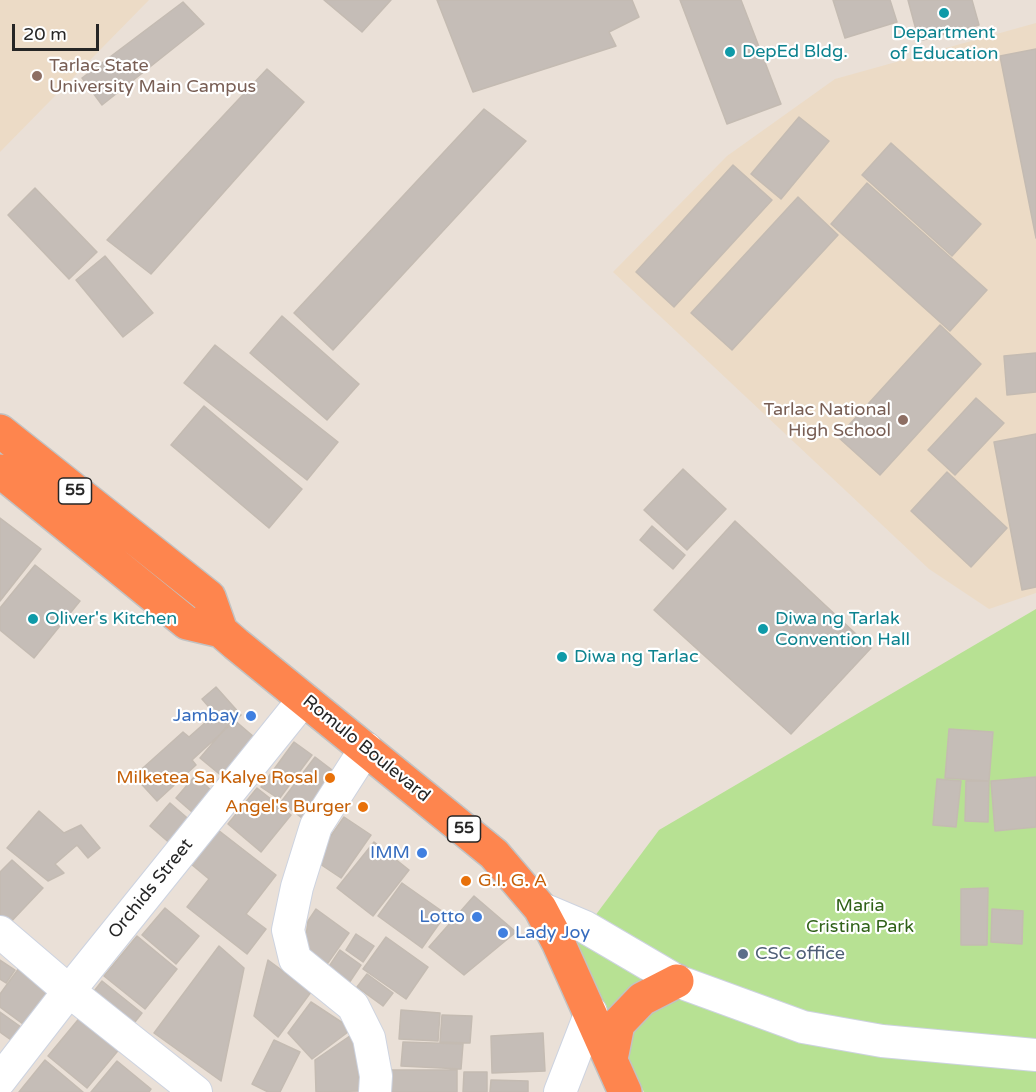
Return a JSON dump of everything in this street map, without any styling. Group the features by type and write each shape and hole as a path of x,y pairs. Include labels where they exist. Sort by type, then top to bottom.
{"highway":[{"name":"55","path":"5,445 209,597 221,631"},
{"name":"Romulo Boulevard","path":"0,471 187,623 221,631 366,747 494,854 540,908 591,1012 625,1092"},
{"path":"611,1059 618,1024 642,999 677,981"}],"street":[{"name":"Orchids Street","path":"0,1080 304,699"},
{"path":"366,747 316,826 297,887 288,930 295,959 353,1006 369,1038 376,1076 375,1092"},
{"path":"540,908 585,927 677,981 803,1027 882,1041 1036,1054"},
{"path":"0,932 69,991 196,1092"},
{"path":"560,1092 591,1012"}],"shaded area":[{"name":"Tarlac State University Main Campus","path":"0,0 149,0 0,152"},
{"name":"Tarlac National High School","path":"1036,23 1036,593 989,609 929,569 613,272 727,156 835,79"}],"green space":[{"name":"Maria Cristina Park","path":"1036,609 1036,1092 644,1092 574,944 659,830"}],"building":[{"path":"324,0 391,0 362,32"},
{"path":"437,0 632,0 639,17 609,32 616,46 473,92"},
{"name":"DepEd Bldg.","path":"680,0 741,0 781,104 727,124"},
{"path":"833,0 890,0 897,22 845,38"},
{"name":"Department of Education","path":"908,0 972,0 979,25 919,41"},
{"path":"183,2 204,24 102,105 82,78"},
{"path":"1036,49 1036,238 1000,56"},
{"path":"267,69 304,102 151,274 107,240"},
{"path":"484,109 526,141 333,350 294,313"},
{"path":"799,117 829,141 781,199 751,174"},
{"path":"891,143 981,224 952,256 862,175"},
{"path":"733,165 772,200 674,307 636,272"},
{"path":"867,183 987,290 950,331 831,224"},
{"path":"35,188 97,252 69,279 8,215"},
{"path":"798,197 838,235 732,350 691,313"},
{"path":"105,256 153,313 123,337 76,280"},
{"path":"282,316 359,384 327,420 250,353"},
{"path":"940,325 981,364 880,475 838,437"},
{"path":"215,345 338,442 307,480 184,383"},
{"path":"1036,353 1036,392 1007,395 1004,356"},
{"path":"976,398 1004,423 955,475 928,450"},
{"path":"204,406 302,489 269,528 171,445"},
{"path":"1036,434 1036,587 1022,590 994,442"},
{"path":"683,469 726,509 687,550 644,510"},
{"path":"947,472 1007,528 971,567 911,511"},
{"path":"0,518 41,549 0,601"},
{"name":"Diwa ng Tarlak Convention Hall","path":"735,521 871,648 791,734 654,610"},
{"path":"652,526 685,555 673,569 640,540"},
{"name":"Oliver's Kitchen","path":"35,565 80,601 34,658 0,630 0,608"},
{"path":"216,687 241,715 192,760 196,765 157,801 134,776 183,732 189,737 215,714 202,699"},
{"path":"233,719 261,743 229,782 200,758"},
{"path":"949,729 993,732 989,781 945,778"},
{"path":"294,742 312,755 279,799 261,787"},
{"path":"315,757 336,773 302,818 281,802"},
{"path":"195,776 219,797 200,819 176,798"},
{"path":"1036,777 1036,827 995,831 991,781"},
{"path":"937,779 961,781 956,827 933,825"},
{"path":"966,781 989,781 988,822 965,821"},
{"path":"257,788 291,815 261,852 228,824"},
{"path":"170,803 193,823 173,846 150,826"},
{"path":"39,811 64,833 81,825 100,848 88,858 77,845 55,864 64,873 48,881 7,848"},
{"path":"344,817 371,835 341,878 314,860"},
{"path":"218,830 276,875 246,914 266,929 247,954 187,907 209,879 191,864"},
{"path":"374,842 409,870 373,916 337,888"},
{"path":"12,860 43,888 6,927 0,921 0,872"},
{"path":"402,883 446,914 422,948 378,916"},
{"path":"988,888 987,945 961,945 961,889"},
{"path":"474,896 516,932 464,975 429,947"},
{"path":"165,908 199,936 176,964 142,935"},
{"path":"316,909 349,933 325,967 304,952 308,921"},
{"path":"992,909 1023,911 1022,944 991,942"},
{"path":"356,934 374,946 363,962 346,950"},
{"path":"137,936 177,969 145,1009 104,976"},
{"path":"386,937 428,967 406,999 363,969"},
{"path":"219,946 244,968 221,1081 154,1033"},
{"path":"340,950 361,965 349,983 328,968"},
{"path":"0,960 15,970 6,983 0,979"},
{"path":"268,960 311,992 278,1037 254,1016"},
{"path":"22,964 56,988 27,1027 0,1007 0,994"},
{"path":"367,974 393,993 383,1006 357,987"},
{"path":"102,981 142,1013 131,1027 91,995"},
{"path":"311,1002 352,1029 312,1059 288,1033"},
{"path":"401,1010 440,1013 438,1041 399,1039"},
{"path":"0,1012 21,1027 11,1040 0,1032"},
{"path":"82,1015 121,1047 87,1088 48,1056"},
{"path":"442,1015 472,1016 470,1043 440,1042"},
{"path":"357,1031 359,1091 316,1092 315,1060"},
{"path":"543,1033 545,1071 492,1073 491,1036"},
{"path":"274,1040 300,1052 280,1092 268,1092 252,1084"},
{"path":"403,1042 463,1044 461,1069 401,1066"},
{"path":"45,1060 83,1092 19,1092"},
{"path":"117,1061 151,1089 149,1092 91,1092"},
{"path":"388,1070 457,1070 457,1092 388,1092"},
{"path":"464,1072 487,1072 487,1092 463,1092"},
{"path":"491,1080 528,1081 528,1092 490,1092"}],"place":[{"name":"Department of Education","path":"944,13"},
{"name":"DepEd Bldg.","path":"730,52"},
{"name":"Tarlac State University Main Campus","path":"37,76"},
{"name":"Tarlac National High School","path":"903,420"},
{"name":"Oliver's Kitchen","path":"33,619"},
{"name":"Diwa ng Tarlak Convention Hall","path":"763,629"},
{"name":"Diwa ng Tarlac","path":"562,657"},
{"name":"Jambay","path":"251,716"},
{"name":"Milketea Sa Kalye Rosal","path":"330,778"},
{"name":"Angel's Burger","path":"363,807"},
{"name":"IMM","path":"422,853"},
{"name":"G.I. G. A","path":"466,881"},
{"name":"Lotto","path":"477,917"},
{"name":"Lady Joy","path":"503,933"},
{"name":"CSC office","path":"743,954"}]}
